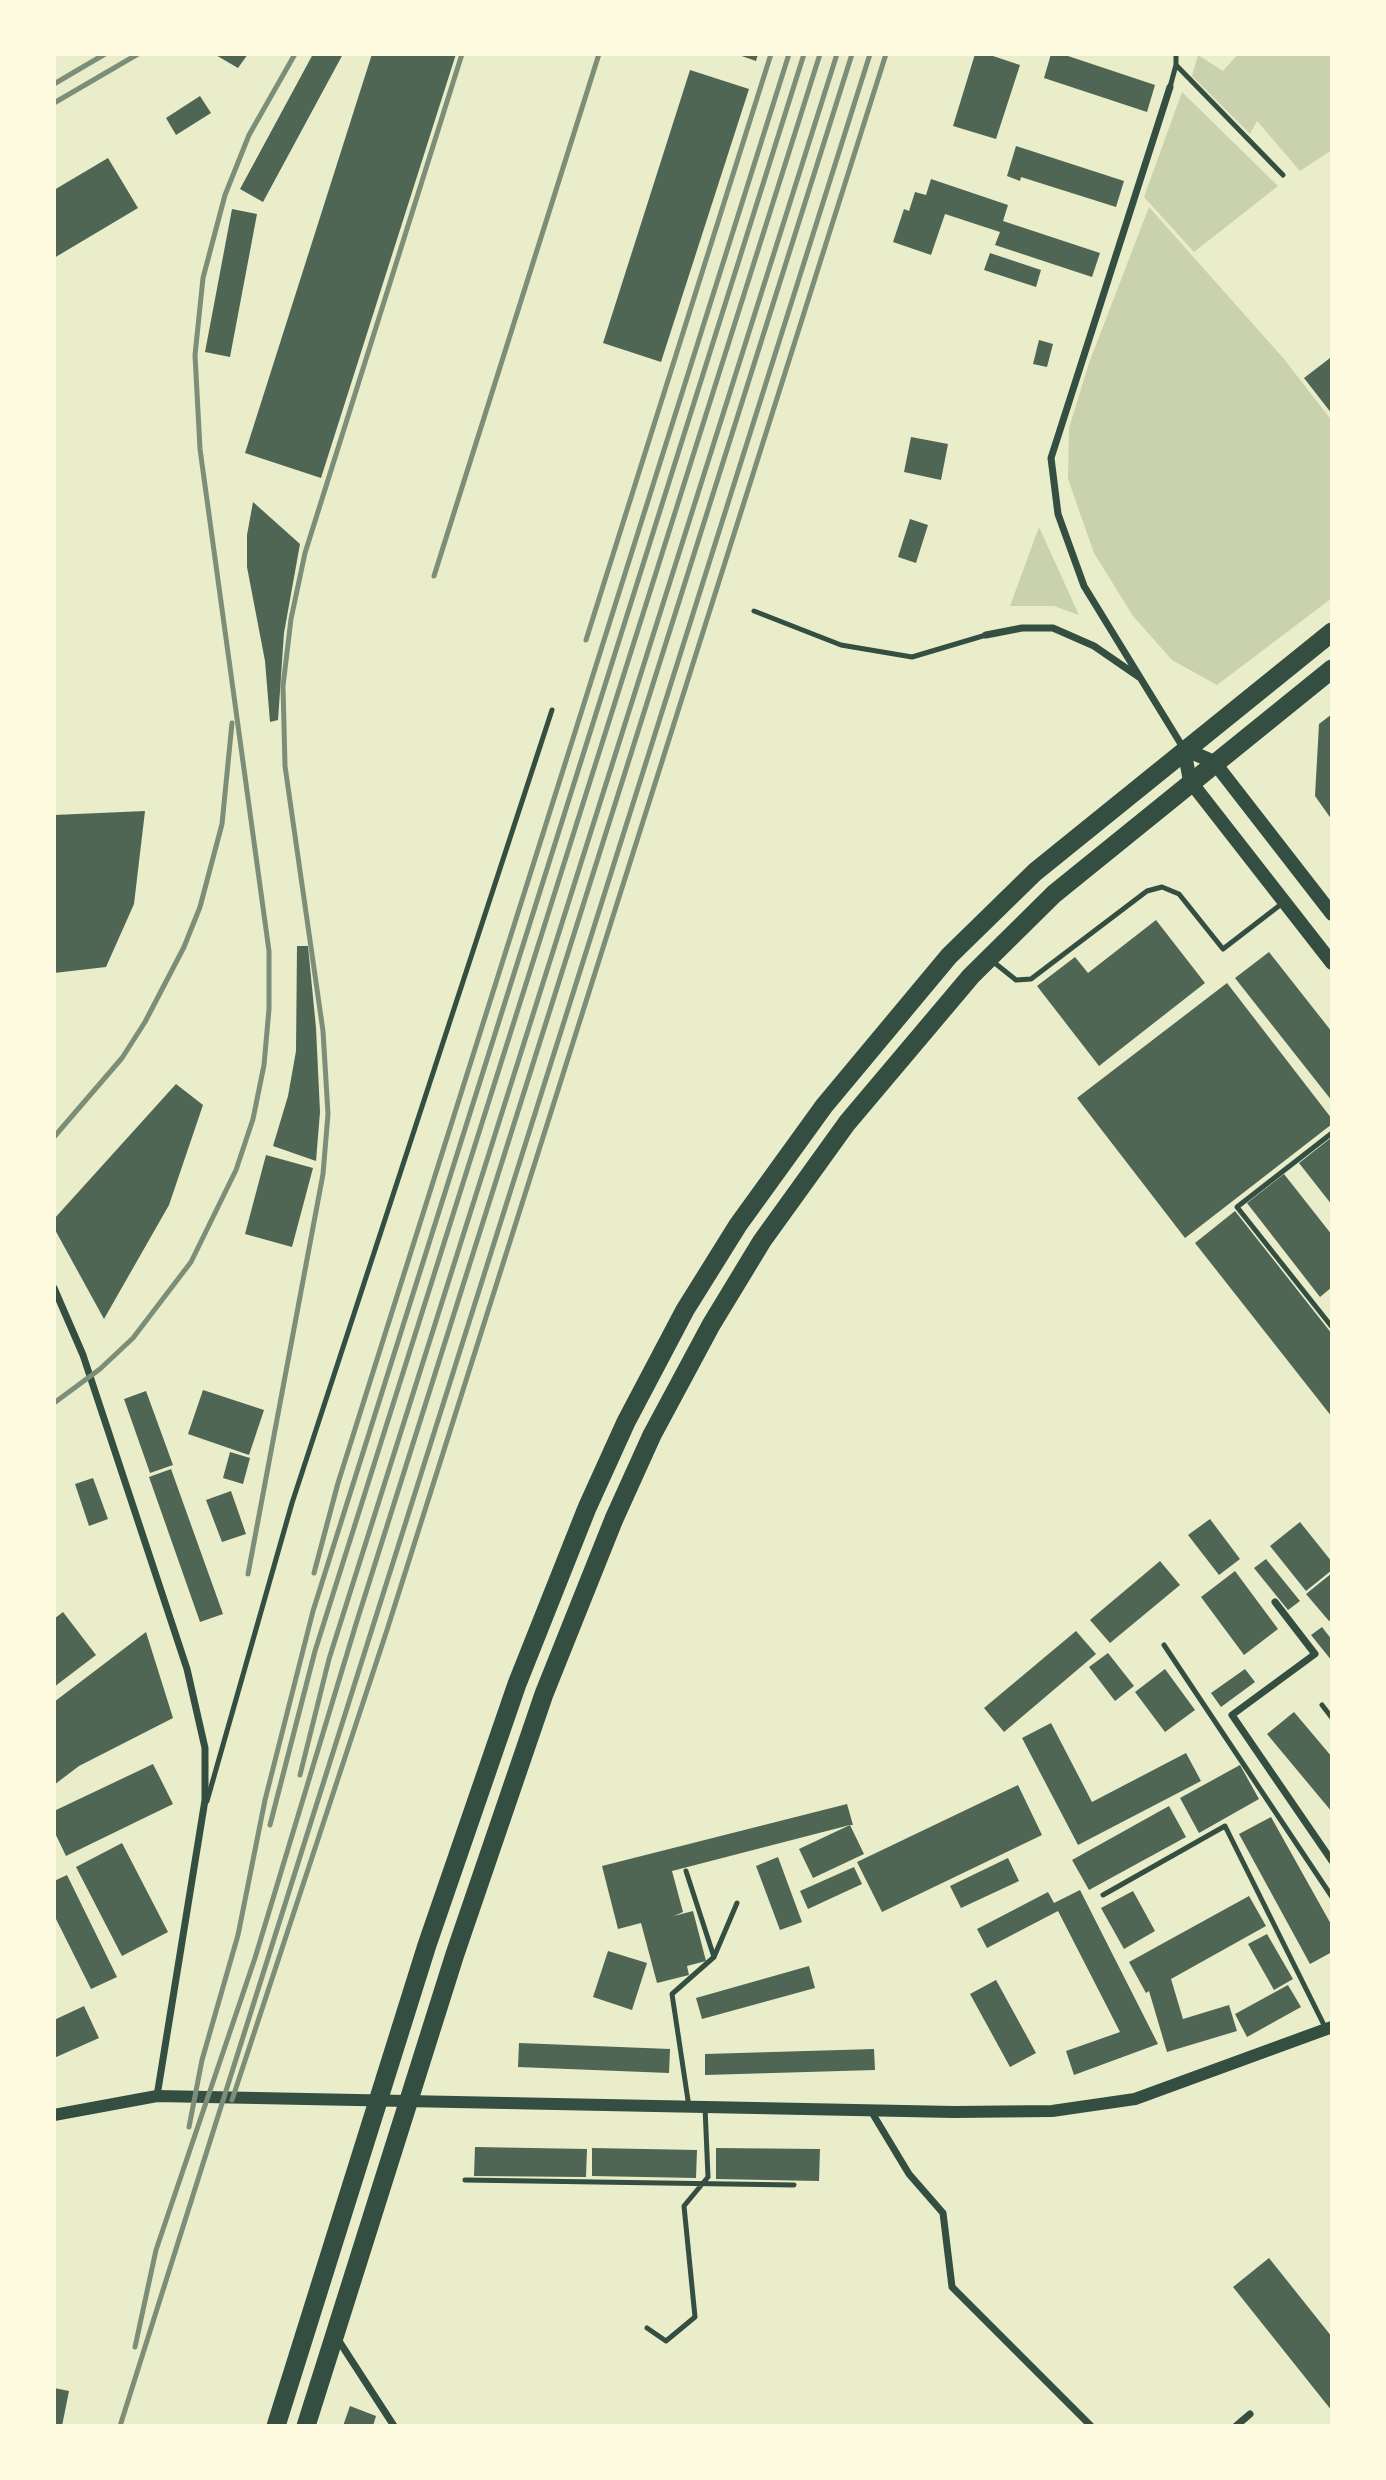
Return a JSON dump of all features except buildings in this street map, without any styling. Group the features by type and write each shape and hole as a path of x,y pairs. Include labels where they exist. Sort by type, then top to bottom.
{"highway":[{"path":"276,2426 485,1772 544,1614 626,1422 685,1310 752,1204 824,1105 949,956 1035,872 1332,632"},
{"path":"306,2426 463,1927 544,1694 614,1519 652,1435 711,1325 790,1200 875,1087 989,957 1054,894 1332,669"}],"main road":[{"path":"1184,749 1214,762 1332,914"},
{"path":"1184,749 1191,781 1332,963"}],"street":[{"path":"1170,88 1051,458 1058,514 1070,555 1097,609 1145,682 1184,749"},
{"path":"986,635 1022,628 1053,628 1094,646 1145,682"},
{"path":"54,1288 83,1355 187,1669 205,1748 207,1783 203,1813 158,2096"},
{"path":"1275,1602 1315,1654 1232,1715 1332,1861"},
{"path":"54,2115 158,2096 871,2111 1040,2111 1099,2106 1167,2089 1329,2028"},
{"path":"871,2111 909,2174 943,2213 952,2287 1091,2426"},
{"path":"335,2335 394,2426"},
{"path":"1236,2426 1250,2414"}],"lane":[{"path":"1170,88 1177,65 1176,54"},
{"path":"1177,65 1283,175"},
{"path":"754,611 841,645 912,657 986,635"},
{"path":"203,1813 292,1503 552,710"},
{"path":"989,957 1016,980 1031,979 1147,891 1162,887 1179,894 1223,949 1284,902"},
{"path":"1332,1133 1237,1207 1332,1327"},
{"path":"1164,1645 1332,1897"},
{"path":"1322,1705 1332,1718"},
{"path":"1103,1895 1225,1826 1329,2028"},
{"path":"686,1871 714,1957"},
{"path":"689,2107 672,1994 714,1957 737,1903"},
{"path":"647,2328 666,2341 695,2317 684,2206 708,2177 705,2107"},
{"path":"465,2180 700,2186 794,2185"}],"green space":[{"path":"1238,54 1332,54 1332,150 1300,171 1257,121 1250,134 1192,76 1198,55 1223,71"},
{"path":"1182,92 1278,186 1194,252 1144,197"},
{"path":"1149,207 1284,359 1332,421 1332,598 1217,685 1172,660 1133,616 1094,553 1068,479 1069,428 1089,363"},
{"path":"1039,527 1079,615 1054,606 1010,606"}],"railway":[{"path":"54,84 105,54"},
{"path":"54,103 138,54"},
{"path":"54,1403 100,1369 133,1338 191,1262 236,1170 253,1119 264,1065 269,1009 269,951 200,449 195,355 203,278 225,195 249,135 295,54"},
{"path":"248,1574 323,1174 328,1114 323,1031 285,766 283,686 291,619 305,553 462,54"},
{"path":"434,576 599,54"},
{"path":"586,640 771,54"},
{"path":"314,1573 338,1483 789,54"},
{"path":"189,2127 202,2060 238,1935 265,1800 313,1611 804,54"},
{"path":"270,1825 315,1651 820,54"},
{"path":"300,1775 329,1659 837,54"},
{"path":"135,2347 156,2250 255,1958 356,1624 852,54"},
{"path":"120,2426 870,54"},
{"path":"232,2100 387,1630 886,54"},
{"path":"54,1137 122,1058 145,1022 184,947 200,907 222,824 232,723"}]}
